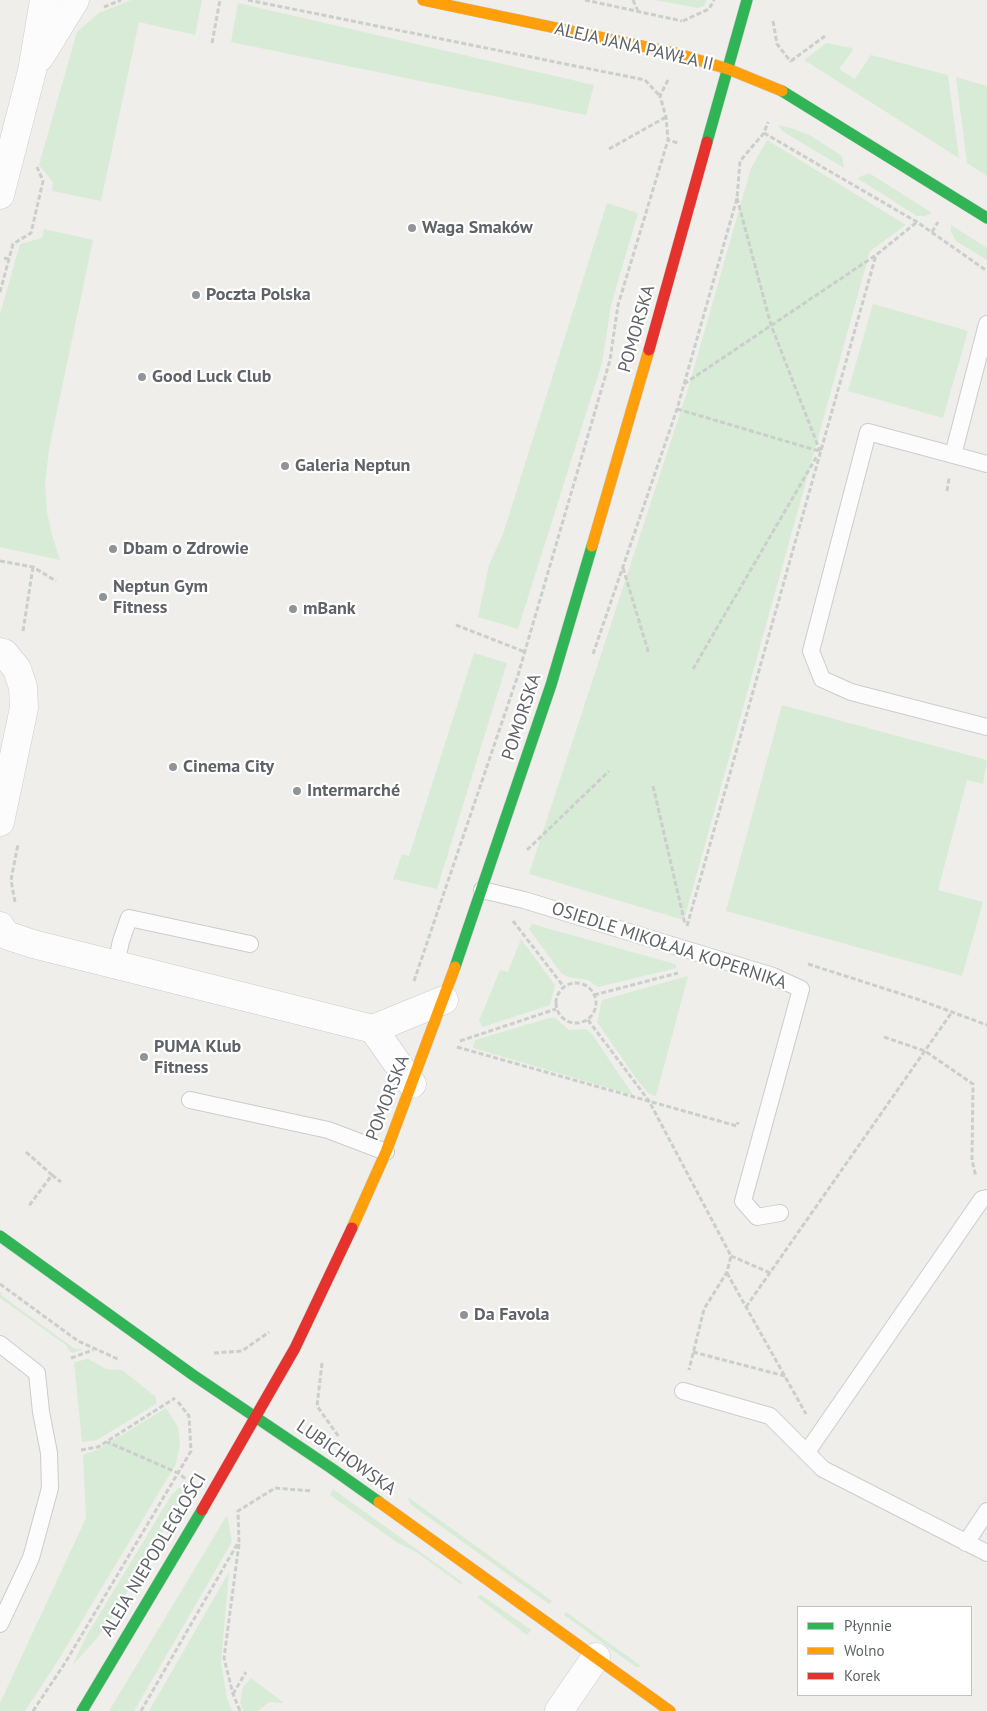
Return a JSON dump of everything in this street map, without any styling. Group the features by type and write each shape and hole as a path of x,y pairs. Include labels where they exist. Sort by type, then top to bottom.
{"street":[{"path":"0,195 32,71 44,0"},
{"path":"32,71 75,0"},
{"name":"ALEJA JANA PAWŁA II","path":"423,0 675,53 728,69 779,88 987,218"},
{"name":"POMORSKA","path":"256,1417 308,1323 370,1190 444,1000 551,686 650,350 747,0"},
{"path":"10,829 24,708 23,687 18,669 4,653 11,645"},
{"path":"0,926 6,934 33,944 373,1029 444,1000"},
{"path":"373,1029 412,1084"},
{"name":"LUBICHOWSKA","path":"0,1236 173,1361 331,1468 670,1711"},
{"name":"ALEJA NIEPODLEGŁOŚCI","path":"82,1711 256,1417"},
{"path":"560,1711 596,1657"}],"lane":[{"path":"953,455 987,324"},
{"path":"987,464 868,432 811,651 822,679 851,692 987,727"},
{"name":"OSIEDLE MIKOŁAJA KOPERNIKA","path":"482,890 723,961 777,978 801,989 743,1201 757,1218 780,1214"},
{"path":"116,964 129,918 250,944"},
{"path":"190,1100 328,1130 386,1152"},
{"path":"806,1452 984,1198"},
{"path":"0,1344 37,1373 48,1453 50,1488 31,1558 0,1624"},
{"path":"683,1391 770,1416 823,1469 987,1553"},
{"path":"966,1543 987,1511"}],"path":[{"path":"212,43 220,0"},
{"path":"248,0 645,80 660,96 666,117 668,140 618,305 610,360 525,652 414,982"},
{"path":"585,0 682,21 710,9 714,0"},
{"path":"633,0 638,11"},
{"path":"681,30 682,21"},
{"path":"773,21 777,44 791,61"},
{"path":"788,66 791,61 825,36"},
{"path":"660,96 669,80"},
{"path":"610,149 666,117"},
{"path":"591,658 677,409 737,198 740,161 764,133 768,122"},
{"path":"764,133 918,222 987,271"},
{"path":"668,140 684,145"},
{"path":"737,198 771,325 820,451"},
{"path":"684,385 876,255 918,222"},
{"path":"686,928 876,255"},
{"path":"4,258 9,259"},
{"path":"677,409 820,451"},
{"path":"693,669 820,451"},
{"path":"0,560 33,567 56,581"},
{"path":"11,645 33,567"},
{"path":"623,568 649,654"},
{"path":"456,625 525,652"},
{"path":"526,851 609,771"},
{"path":"653,786 686,928"},
{"path":"10,829 11,880 14,901 20,907"},
{"path":"529,841 506,912 564,987"},
{"path":"677,926 695,931"},
{"path":"777,978 783,956 917,999 987,1025"},
{"path":"594,995 723,961"},
{"path":"572,983 581,983 589,987 594,995 596,1008 588,1020 570,1023 561,1018 556,1009 556,1001 558,993 564,987 572,983"},
{"path":"460,1041 556,1009"},
{"path":"746,1308 952,1012"},
{"path":"588,1020 649,1101 731,1256 770,1274"},
{"path":"884,1037 925,1051 973,1084 972,1160 984,1198"},
{"path":"454,1056 457,1047 737,1126 740,1116"},
{"path":"26,1152 61,1182"},
{"path":"28,1207 52,1175"},
{"path":"683,1391 704,1309 726,1272 731,1256"},
{"path":"726,1272 818,1435"},
{"path":"0,1284 78,1341 121,1360"},
{"path":"209,1354 242,1351 270,1332 274,1325"},
{"path":"71,1358 94,1349"},
{"path":"693,1352 785,1376"},
{"path":"326,1354 322,1363 317,1406 341,1440"},
{"path":"33,1711 65,1663 191,1451 189,1416 168,1393"},
{"path":"81,1450 98,1447 175,1399 178,1394"},
{"path":"106,1442 178,1473 191,1483"},
{"path":"240,1711 233,1694 224,1658 239,1541 238,1511 275,1488 315,1491"},
{"path":"141,1711 239,1541"},
{"path":"233,1694 246,1672"}],"green space":[{"path":"131,0 202,0 195,35 139,22 101,201 52,191 53,182 39,165 77,32 99,13"},
{"path":"655,0 707,0 704,6 698,8"},
{"path":"238,3 594,85 586,115 231,42"},
{"path":"826,43 852,48 853,50 839,69 855,79 871,55 948,75 959,158 804,60"},
{"path":"956,77 987,86 987,176 967,163"},
{"path":"778,125 811,136 842,156 844,168 782,131"},
{"path":"767,140 906,225 870,251 684,920 529,874 689,386 751,168"},
{"path":"869,173 932,213 925,216 917,216 857,178"},
{"path":"607,203 638,213 611,305 602,363 518,629 478,617 489,565 503,534"},
{"path":"951,225 987,248 987,260 956,241 951,232"},
{"path":"44,229 93,240 49,449 45,484 47,512 60,560 0,547 0,314 20,244 42,238"},
{"path":"873,304 968,331 943,418 848,391"},
{"path":"474,653 507,663 437,889 393,879 402,854 409,856"},
{"path":"782,705 987,760 983,784 967,780 938,890 983,902 962,976 726,911"},
{"path":"532,924 675,964 677,968 598,987 588,980 568,977 561,973 529,929"},
{"path":"521,939 555,985 550,1005 483,1027 479,1021 500,970 508,972"},
{"path":"688,976 656,1096 648,1093 638,1081 597,1022 602,1000"},
{"path":"549,1018 555,1018 569,1030 586,1029 592,1034 633,1095 473,1048 475,1040"},
{"path":"0,1292 2,1293 1,1295 72,1347 83,1349 73,1353 70,1352 66,1345 0,1298"},
{"path":"88,1359 106,1369 122,1370 156,1397 156,1404 97,1440 82,1442 74,1362"},
{"path":"166,1408 178,1427 180,1444 176,1464 59,1659 25,1711 0,1711 0,1703 86,1518 83,1455 97,1450"},
{"path":"179,1488 188,1490 111,1619 72,1666 87,1635 172,1494"},
{"path":"333,1489 462,1582 462,1585 330,1495"},
{"path":"408,1497 552,1601 549,1604 410,1504"},
{"path":"227,1515 232,1542 134,1711 109,1711"},
{"path":"229,1572 221,1663 227,1698 232,1711 149,1711"},
{"path":"481,1595 531,1630 527,1635 477,1597"},
{"path":"566,1612 641,1666 636,1667 564,1615"},
{"path":"251,1678 284,1703 269,1702 258,1711 243,1711 240,1702 243,1687"}],"traffic: fast":[{"path":"707,142 747,0"},
{"path":"782,91 987,218"},
{"path":"455,967 551,685 592,546"},
{"path":"0,1236 193,1375 379,1502"},
{"path":"82,1711 202,1510"}],"traffic: slow":[{"path":"423,0 675,53 728,69 782,91"},
{"path":"592,546 649,350"},
{"path":"352,1228 386,1152 455,967"},
{"path":"379,1502 670,1711"}],"traffic: jam":[{"path":"649,350 707,142"},
{"path":"202,1510 295,1348 352,1228"}],"place":[{"name":"Waga Smaków","path":"412,228"},
{"name":"Poczta Polska","path":"196,295"},
{"name":"Good Luck Club","path":"142,377"},
{"name":"Galeria Neptun","path":"285,466"},
{"name":"Dbam o Zdrowie","path":"113,549"},
{"name":"Neptun Gym Fitness","path":"103,597"},
{"name":"mBank","path":"293,609"},
{"name":"Cinema City","path":"173,767"},
{"name":"Intermarché","path":"297,791"},
{"name":"PUMA Klub Fitness","path":"144,1057"},
{"name":"Da Favola","path":"464,1315"}]}
